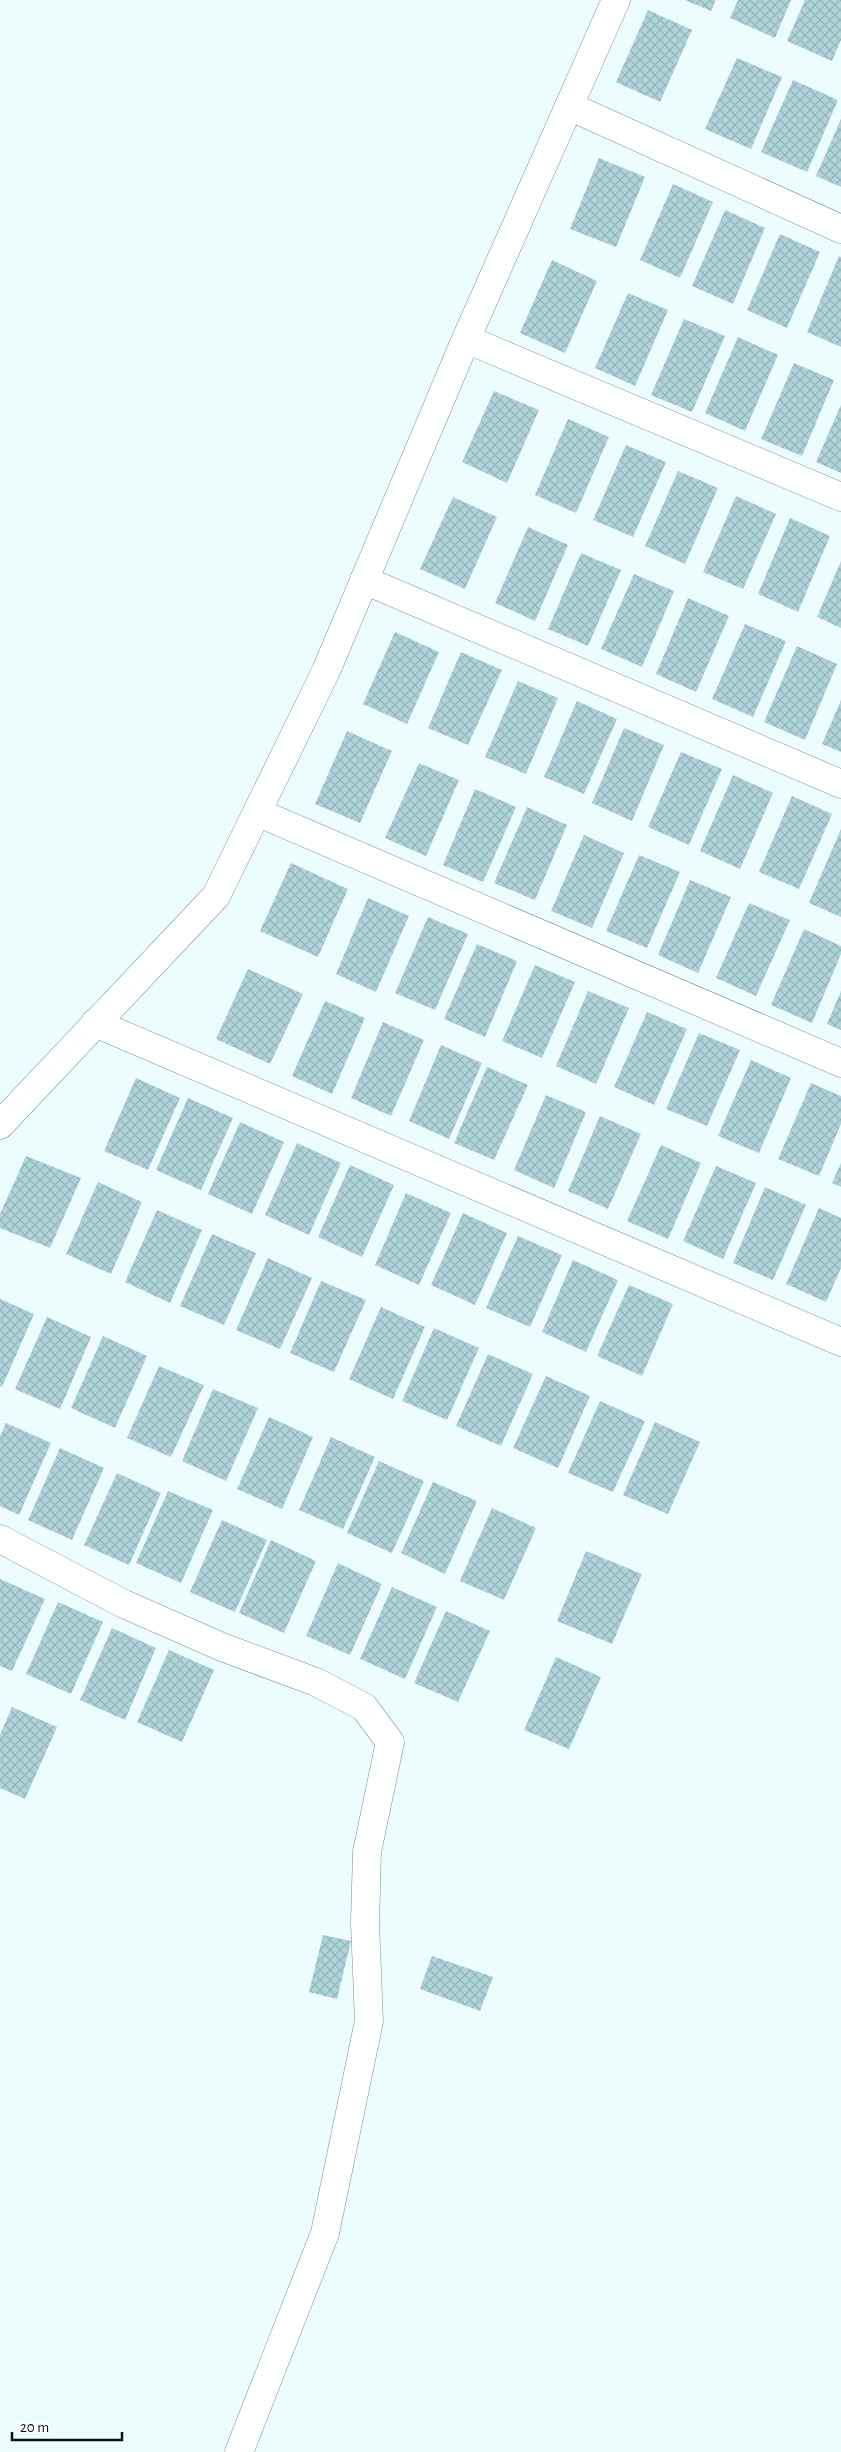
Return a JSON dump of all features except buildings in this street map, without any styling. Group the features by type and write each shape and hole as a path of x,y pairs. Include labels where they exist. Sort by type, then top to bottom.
{"street":[{"path":"0,1125 216,896 326,671 466,340 616,0"},
{"path":"569,106 841,229"},
{"path":"466,340 841,497"},
{"path":"364,580 841,784"},
{"path":"257,812 841,1063"},
{"path":"95,1024 841,1342"},
{"path":"0,1539 124,1604 222,1647 324,1686 364,1707 390,1742 367,1852 365,1923 369,2021 325,2234 239,2452"}]}
